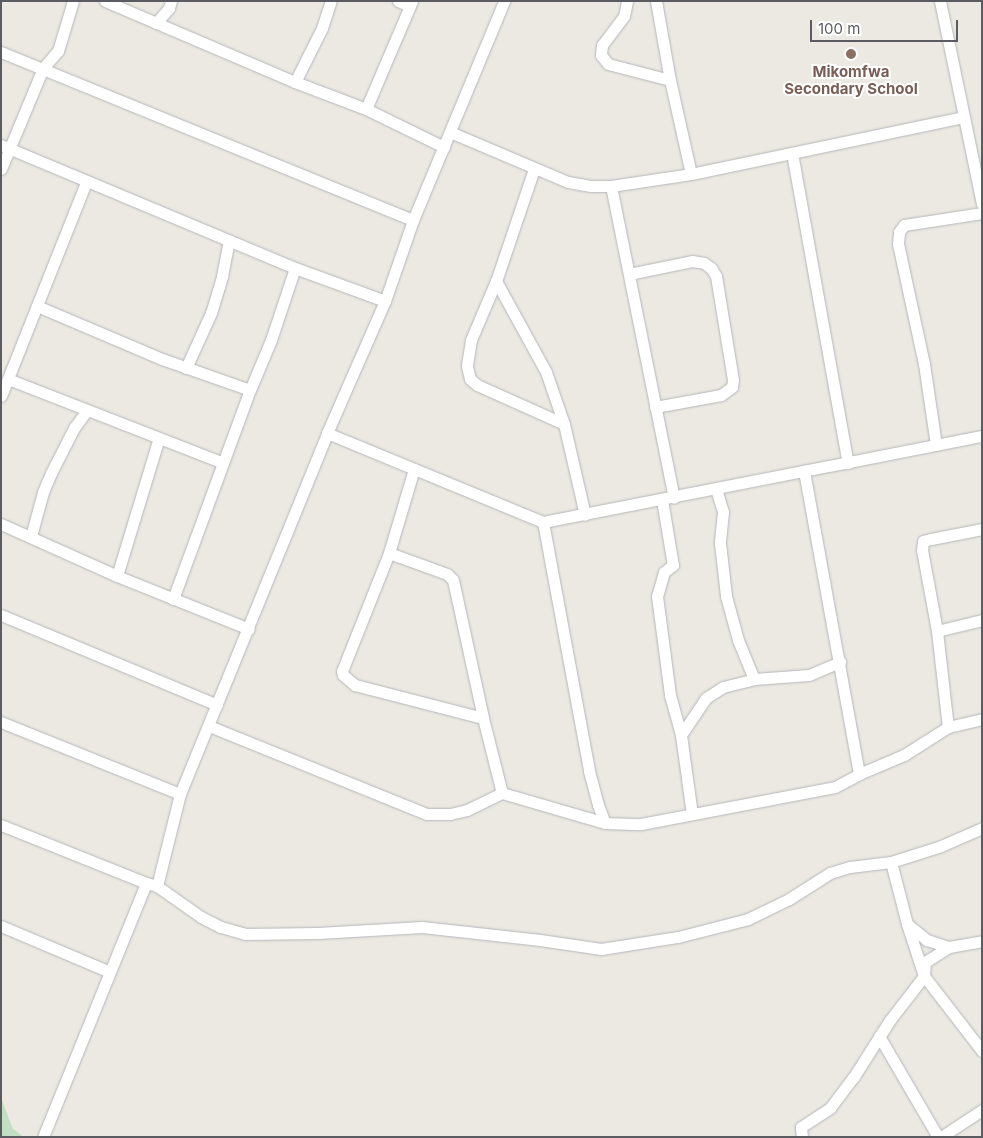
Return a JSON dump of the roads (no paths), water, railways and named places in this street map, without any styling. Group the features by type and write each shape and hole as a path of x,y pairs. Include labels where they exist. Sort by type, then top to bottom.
{"street":[{"path":"1,169 5,147 44,68 58,51 72,1"},
{"path":"105,1 295,82 366,109 444,147"},
{"path":"156,23 169,8 171,1"},
{"path":"295,82 322,28 331,1"},
{"path":"366,109 411,4 398,1"},
{"path":"44,1137 110,972 151,884 180,794 249,629 327,433 385,301 414,220 504,1"},
{"path":"627,1 624,16 602,45 601,55 608,64 670,80"},
{"path":"656,1 690,174"},
{"path":"940,1 963,117 978,156 982,204"},
{"path":"1,52 414,220"},
{"path":"450,132 568,182 591,186 612,186 690,174 963,117"},
{"path":"5,147 295,268 385,301"},
{"path":"792,152 848,463"},
{"path":"534,169 496,281 471,340 467,366 470,378 477,385 564,424"},
{"path":"1,396 86,182"},
{"path":"612,186 674,498"},
{"path":"936,445 924,364 898,244 899,232 904,225 982,212"},
{"path":"186,368 211,313 229,241"},
{"path":"629,274 692,262 704,263 712,268 716,276 733,380 732,387 721,395 655,407"},
{"path":"173,599 250,390 271,340 295,268"},
{"path":"496,281 546,372 564,424 585,515"},
{"path":"37,306 186,368 250,390"},
{"path":"8,379 223,463"},
{"path":"31,536 43,492 51,473 74,428 87,410"},
{"path":"327,433 543,522 674,498 982,436"},
{"path":"117,576 159,438"},
{"path":"414,469 389,553 343,664 344,675 355,685 483,718"},
{"path":"804,471 859,774"},
{"path":"716,489 723,512 720,543 726,596 738,640 754,679"},
{"path":"662,500 673,565 664,572 657,596 670,695 681,735 692,814"},
{"path":"543,522 589,771 605,823"},
{"path":"1,524 117,576 249,629"},
{"path":"948,727 937,631 922,550 923,541 982,529"},
{"path":"389,553 447,574 453,580 483,718 502,793"},
{"path":"1,615 217,705"},
{"path":"937,631 982,620"},
{"path":"681,735 706,698 723,687 754,679 809,675 840,662"},
{"path":"209,726 427,814 450,814 467,810 502,793 605,823 641,824 835,787 859,774 904,755 948,727 982,719"},
{"path":"1,722 180,794"},
{"path":"1,825 151,884 201,917 221,927 245,934 318,933 422,927 601,949 678,937 748,919 789,899 830,873 850,867 892,862 941,846 982,828"},
{"path":"892,862 907,924 924,976 981,1049"},
{"path":"907,924 927,940 949,947"},
{"path":"1,926 110,972"},
{"path":"802,1137 801,1127 821,1116 834,1104 879,1036 924,976 925,962 949,947 982,941"},
{"path":"879,1036 940,1137 982,1110"}],"place":[{"name":"Mikomfwa Secondary School","path":"851,54"}]}
